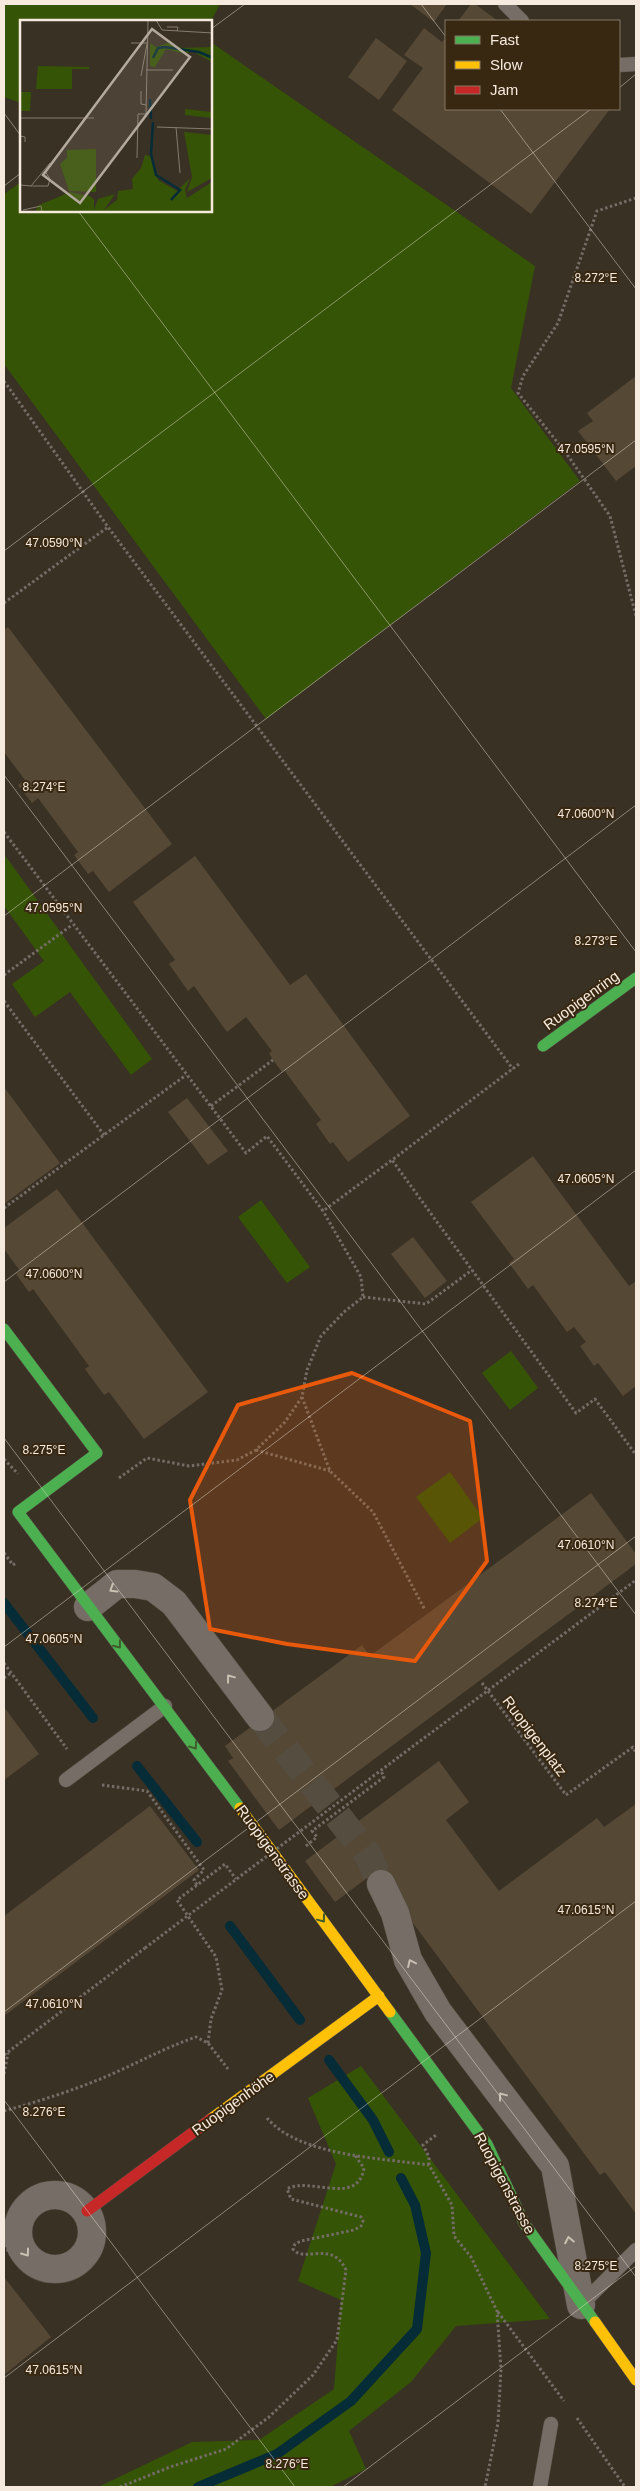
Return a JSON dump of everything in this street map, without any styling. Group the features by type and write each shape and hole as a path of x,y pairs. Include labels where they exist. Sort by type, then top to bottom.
{"street":[{"name":"Ruopigenring","path":"543,1046 636,978"},
{"path":"4,1329 97,1453 18,1512 88,1607 117,1584 153,1587 174,1603 260,1717"},
{"name":"Ruopigenstrasse","path":"88,1607 165,1706 487,2144 524,2222 636,2380"},
{"name":"Ruopigenstrasse","path":"382,1884 395,1913 408,1960 438,2012 555,2166 581,2305"},
{"name":"Ruopigenhöhe","path":"87,2211 379,1996"},
{"path":"56,2194 74,2200 87,2211 92,2223 93,2236 90,2248 82,2259 72,2266 59,2270 46,2269 34,2264 14,2250 20,2244 19,2220 34,2201 56,2194"}],"lane":[{"path":"506,4 521,20"},
{"path":"620,65 636,64"},
{"path":"66,1780 165,1706"},
{"path":"581,2305 636,2250"},
{"path":"540,2487 552,2424"}],"path":[{"path":"636,198 597,211 558,323 523,376 518,393 566,453 610,516 636,616"},
{"path":"4,381 108,527 513,1069 323,1211"},
{"path":"4,603 108,527"},
{"path":"632,602 636,596"},
{"path":"4,832 246,1153 267,1136 323,1211 361,1277 363,1296"},
{"path":"4,975 72,924"},
{"path":"4,1001 104,1135"},
{"path":"211,1106 273,1060"},
{"path":"4,1208 186,1075"},
{"path":"392,1160 576,1413 595,1398 636,1454"},
{"path":"97,1453 117,1480 146,1458 189,1466 237,1460 256,1450 285,1422 302,1397 307,1370 321,1336 344,1312 363,1296 426,1304 472,1270"},
{"path":"302,1397 330,1471 373,1512 425,1610"},
{"path":"256,1450 330,1471"},
{"name":"Ruopigenplatz","path":"4,2056 381,1770 636,1580"},
{"path":"4,1663 92,1784 147,1791 204,1870 194,1880 197,1885"},
{"path":"4,1678 11,1673"},
{"path":"482,1683 488,1692"},
{"name":"Ruopigenplatz","path":"488,1692 566,1796 632,1748 636,1752"},
{"path":"303,1848 317,1837 312,1831 384,1777 381,1770"},
{"path":"208,2043 211,2020 222,1990 216,1956 176,1900 225,1864 236,1880"},
{"path":"4,2111 33,2103 112,2074 164,2048 196,2037 208,2043 233,2076"},
{"path":"4,2074 9,2052"},
{"path":"266,2116 276,2128 309,2145 429,2166"},
{"path":"436,2135 423,2145 429,2158 429,2166 452,2205 454,2236 471,2257 497,2311 502,2369 498,2423 485,2487"},
{"path":"120,2487 170,2467 226,2449 269,2417 313,2375 326,2359 337,2340 346,2270 341,2260 333,2255 299,2253 293,2249 295,2244 301,2242 354,2230 361,2226 364,2220 354,2215 291,2199 286,2189 303,2186 344,2188 354,2186 362,2178 364,2168 354,2154"}],"highlighted area":[{"path":"352,1373 470,1421 487,1561 415,1661 287,1644 210,1629 190,1500 238,1405"}],"green space":[{"path":"4,4 220,4 212,20 20,20 20,103 4,97"},
{"path":"212,43 535,266 511,388 580,481 266,719 4,364 4,194 20,183 20,212 212,212"},
{"path":"4,854 152,1059 131,1075 70,992 35,1017 12,984 44,961 4,906"},
{"path":"261,1200 310,1267 287,1283 238,1217"},
{"path":"511,1351 538,1388 510,1410 482,1373"},
{"path":"450,1472 483,1518 450,1543 416,1497"},
{"path":"361,2066 550,2319 456,2326 411,2382 349,2431 366,2469 330,2487 98,2487 192,2442 259,2440 334,2389 341,2300 298,2281 336,2164 308,2098"}],"building":[{"path":"410,4 447,4 434,22"},
{"path":"471,4 475,4 497,20 459,20"},
{"path":"424,28 442,42 445,38 445,110 609,110 531,214 392,110 423,68 404,55"},
{"path":"376,38 407,61 379,100 348,77"},
{"path":"636,376 636,466 616,481 578,431 593,421 587,413"},
{"path":"8,627 172,844 109,892 93,871 88,874 74,855 78,852 38,798 32,803 18,785 25,780 4,752 4,630"},
{"path":"195,856 290,985 306,974 410,1116 348,1162 333,1142 330,1144 316,1124 321,1120 284,1070 282,1072 273,1060 269,1053 272,1051 246,1017 227,1032 194,986 188,991 169,964 175,960 133,902"},
{"path":"4,1087 60,1163 4,1204"},
{"path":"187,1098 228,1151 208,1165 168,1112"},
{"path":"533,1156 629,1286 636,1281 636,1386 623,1396 598,1363 594,1366 580,1346 586,1342 574,1327 567,1332 533,1285 528,1289 509,1263 514,1259 471,1202"},
{"path":"57,1189 208,1392 144,1439 109,1392 104,1395 85,1369 89,1366 33,1289 29,1292 16,1274 20,1271 4,1249 4,1228"},
{"path":"413,1237 447,1281 425,1298 391,1254"},
{"path":"591,1493 636,1554 636,1564 279,1830 228,1761 233,1758 225,1746 362,1645 370,1656"},
{"path":"4,1707 39,1754 4,1780"},
{"path":"439,1761 469,1802 446,1820 499,1891 597,1818 604,1827 636,1804 636,2214 605,2172 600,2175 375,1872 335,1902 305,1861"},
{"path":"150,1806 199,1870 4,2016 4,1916"},
{"path":"4,2277 51,2337 4,2375"}],"waterway":[{"path":"4,1603 93,1718"},
{"path":"137,1766 197,1842"},
{"path":"230,1926 300,2020"},
{"path":"329,2060 373,2120 389,2152"},
{"path":"198,2487 277,2454 351,2401 417,2329 426,2253 415,2205 401,2178"}],"tunnel":[{"path":"260,1717 368,1855 381,1884"}],"traffic: fast":[{"path":"543,1046 636,978"},
{"path":"4,1329 97,1453 18,1512 240,1808"},
{"path":"390,2012 487,2144 524,2223 595,2322"}],"traffic: slow":[{"path":"240,1808 390,2012"},
{"path":"211,2119 379,1996"},
{"path":"595,2322 636,2380"}],"traffic: jam":[{"path":"87,2211 211,2119"}]}
